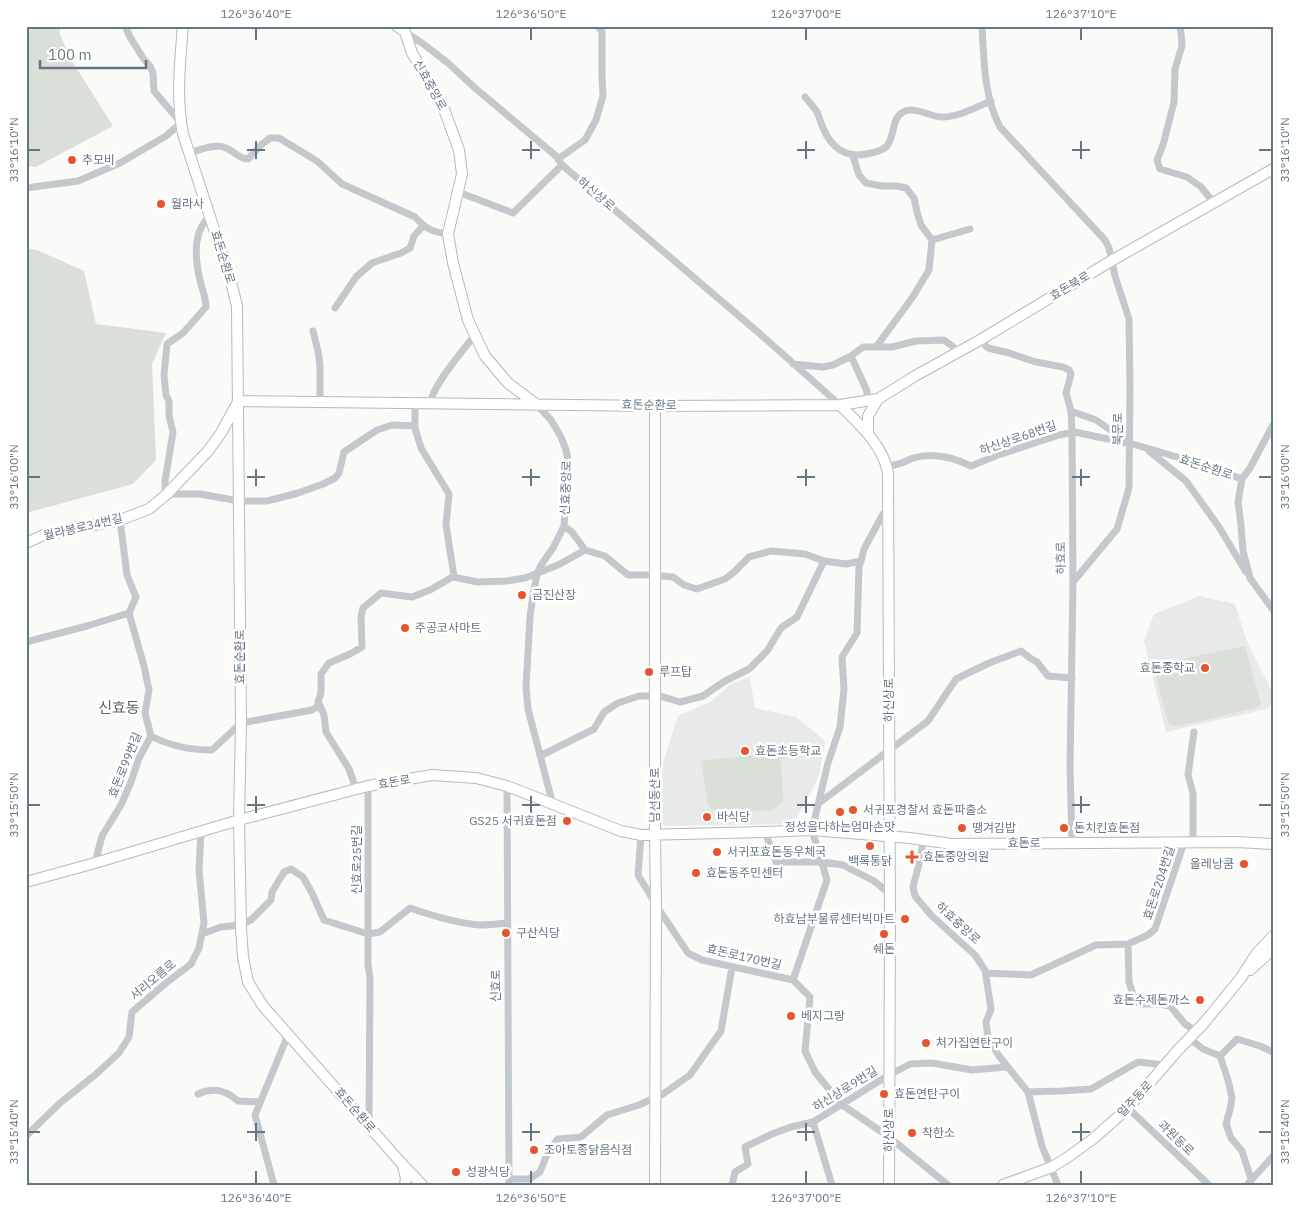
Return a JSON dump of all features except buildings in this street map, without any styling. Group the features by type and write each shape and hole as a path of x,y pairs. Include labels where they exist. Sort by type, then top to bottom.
{"street":[{"path":"26,188 78,181 120,163 166,136 181,123 154,91 153,73 150,66 130,37 126,26"},
{"name":"효돈순환로","path":"183,26 179,83 181,123 237,306 241,723 239,820 241,925 243,956 248,982 263,1006 402,1165 422,1185"},
{"path":"458,192 513,213 560,162 585,140 596,120 603,96 602,32 598,26"},
{"name":"북문로","path":"982,26 986,79 994,114 1000,127 1105,240 1129,319 1129,488 1117,528 1073,582"},
{"path":"1178,26 1181,32 1182,46 1175,69 1174,102 1158,160 1160,169 1187,178 1201,187 1214,203"},
{"name":"하신상로","path":"401,29 448,63 840,405 868,432 887,466 889,514 889,1185"},
{"name":"신효중앙로","path":"401,29 412,53 441,101 459,150 462,174 448,234 453,263 468,320 485,356 508,383 538,406 551,420 561,437 569,464 564,526 537,574 530,617 526,687 528,709 554,804"},
{"path":"805,97 818,113 828,140 843,152 853,156 874,153 886,147 898,116 904,111 913,110 942,117 957,115 991,101"},
{"path":"189,153 219,146 227,148 243,159 248,159 270,138 279,138 317,161 342,184 415,217 423,226 434,232 448,234"},
{"path":"853,156 859,175 866,183 906,188 914,198 921,225 932,240 929,270 912,298 876,347"},
{"name":"효돈북로","path":"867,402 878,399 915,376 960,352 1111,261 1273,169"},
{"path":"210,216 202,222 198,232 196,255 199,277 206,298 206,307 183,333 167,344 164,375 173,432 165,481 166,495 200,494 239,501 267,501 298,493 335,478 339,473 344,452 377,430 392,425 415,426"},
{"path":"335,308 356,277 372,263 410,248 414,236 423,226"},
{"path":"932,240 970,229"},
{"path":"313,331 320,365 320,402"},
{"path":"431,403 431,397 449,368 475,335"},
{"path":"793,364 823,367 833,365 851,356 863,347 892,347 916,341 944,340 960,352"},
{"name":"하효로","path":"980,340 988,348 1036,362 1063,367 1069,370 1071,374 1066,393 1071,411 1072,432 1073,582 1070,766 1072,843"},
{"path":"851,356 867,391 867,402"},
{"path":"868,432 868,416 878,399"},
{"name":"효돈순환로","path":"238,402 431,403 538,406 568,404 655,406 840,405 867,402"},
{"name":"월라봉로34번길","path":"26,544 46,534 120,520 149,509 166,495 208,451 221,433 238,402"},
{"path":"414,403 415,426 420,448 448,494 446,525 454,577"},
{"name":"남선동산로","path":"655,406 655,1185"},
{"name":"효돈순환로","path":"1071,411 1096,420 1129,444 1212,468 1242,479 1238,502 1243,550 1250,578 1273,610"},
{"path":"1242,479 1273,425"},
{"name":"하신상로68번길","path":"887,466 896,466 923,456 943,456 959,460 971,466 1007,452 1072,432 1129,444"},
{"path":"1145,448 1186,481 1219,527 1250,578"},
{"path":"812,830 828,764 840,727 844,688 842,657 857,633 859,567 864,549 883,514 889,514"},
{"name":"효돈로99번길","path":"95,863 102,836 121,806 139,758 151,736 145,713 149,690 129,613 136,597 127,575 120,520"},
{"path":"564,526 572,532 585,550"},
{"path":"151,736 176,746 198,750 212,750 241,723 312,710 316,707 321,692 321,674 329,663 362,647 361,616 363,608 381,593 412,596 430,590 454,577 478,582 508,581 525,578 558,565 585,550 605,556 628,575 673,577 684,585 697,589 726,579 749,557 771,551 805,554 824,561 846,564 861,561"},
{"path":"540,756 594,730 604,712 618,703 639,696 660,696 680,702 703,696 725,681 749,669 767,651 782,628 797,617 824,561"},
{"path":"26,642 129,613"},
{"path":"819,803 928,721 956,679 1020,651 1037,662 1048,676 1072,678"},
{"path":"318,701 324,715 326,732 349,769 356,789"},
{"path":"1189,842 1193,793 1188,775 1194,732"},
{"name":"효돈로","path":"26,882 239,820 356,789 432,775 476,778 507,786 621,831 641,835 812,830 889,836 952,844 1238,842 1273,844"},
{"name":"신효로25번길","path":"368,786 369,1126"},
{"name":"신효로","path":"507,786 509,1182"},
{"name":"효돈로170번길","path":"793,980 828,880 812,830"},
{"name":"서리오름로","path":"26,1136 60,1103 119,1054 128,1037 132,1012 191,964 199,948 204,923 199,870 201,831"},
{"path":"765,832 776,862 823,862 843,865 874,881 890,894"},
{"name":"효돈로170번길","path":"641,835 638,875 688,953 702,960 793,980 810,997 805,1052 815,1072 841,1104 889,1137 948,1185"},
{"name":"하효중앙로","path":"923,840 913,887 915,896 954,937 976,955 985,970 991,1009 986,1022 988,1038 1007,1067 1028,1092 1042,1146 1058,1185"},
{"name":"효돈로204번길","path":"986,973 1031,976 1096,945 1128,944 1148,935 1155,929 1189,842"},
{"path":"202,934 221,927 241,925 251,920 271,900 272,892 284,872 291,869 303,877 324,920 368,934 380,932 410,908 457,922 481,925 508,923"},
{"path":"1257,952 1273,928"},
{"name":"일주동로","path":"1003,1185 1052,1167 1093,1139 1128,1108 1192,1034 1204,1023 1240,979 1257,952 1273,936"},
{"path":"1128,944 1129,982 1135,1001 1141,1004 1170,1006 1203,1050 1220,1056"},
{"name":"일주동로","path":"1240,979 1273,950"},
{"path":"509,1182 529,1179 540,1172 548,1152 558,1139 581,1137 607,1115 655,1098 670,1090 690,1075 721,1032 732,967"},
{"path":"274,1185 255,1115 288,1035"},
{"path":"1220,1056 1237,1040 1260,1046 1273,1052"},
{"path":"1220,1056 1232,1098 1226,1124 1231,1138 1242,1151 1249,1182"},
{"path":"1028,1092 1091,1089 1138,1062 1165,1065"},
{"path":"889,1075 910,1064 932,1063 972,1070 1007,1067"},
{"name":"하신상로9번길","path":"732,1185 734,1172 748,1164 745,1147 791,1127 813,1122 889,1075"},
{"path":"198,1094 208,1089 230,1093 238,1101 260,1102"},
{"name":"과원동로","path":"1128,1108 1209,1185"},
{"name":"하신상로9번길","path":"813,1122 832,1185"},
{"path":"1249,1182 1273,1156"},
{"path":"402,1165 406,1178 404,1185"}],"shaded area":[{"path":"26,26 62,26 59,32 70,58 113,126 36,167 26,166"},
{"path":"26,248 37,250 84,271 96,324 166,333 152,364 156,460 133,484 26,513"},
{"name":"효돈중학교","path":"1199,596 1235,604 1247,642 1273,693 1273,704 1267,709 1166,732 1144,641 1154,614"},
{"path":"1245,646 1261,704 1259,707 1179,726 1171,725 1168,722 1153,665"},
{"name":"효돈초등학교","path":"750,677 755,708 796,717 825,741 819,776 794,824 665,826 661,824 663,762 678,716 710,702 732,683"},
{"path":"784,752 785,758 781,759 782,802 773,810 722,813 717,812 708,804 701,761"}],"place":[{"name":"추모비","path":"72,160"},
{"name":"월라사","path":"161,204"},
{"name":"금진산장","path":"522,595"},
{"name":"주공코사마트","path":"405,628"},
{"name":"효돈중학교","path":"1205,668"},
{"name":"루프탑","path":"649,672"},
{"name":"효돈초등학교","path":"745,751"},
{"name":"서귀포경찰서 효돈파출소","path":"853,810"},
{"name":"정성을다하는엄마손맛","path":"840,812"},
{"name":"바식당","path":"707,817"},
{"name":"GS25 서귀효돈점","path":"567,821"},
{"name":"땡겨김밥","path":"962,828"},
{"name":"돈치킨효돈점","path":"1064,828"},
{"name":"백록통닭","path":"870,846"},
{"name":"서귀포효돈동우체국","path":"717,852"},
{"name":"효돈중앙의원","path":"912,857"},
{"name":"올레낭쿰","path":"1244,864"},
{"name":"효돈동주민센터","path":"696,873"},
{"name":"하효남부물류센터빅마트","path":"905,919"},
{"name":"구산식당","path":"506,933"},
{"name":"쉐돈","path":"884,934"},
{"name":"효돈수제돈까스","path":"1200,1000"},
{"name":"베지그랑","path":"791,1016"},
{"name":"처가집연탄구이","path":"926,1043"},
{"name":"효돈연탄구이","path":"884,1094"},
{"name":"착한소","path":"912,1133"},
{"name":"조아토종닭음식점","path":"534,1150"},
{"name":"성광식당","path":"456,1172"}],"district":[{"name":"신효동","path":"119,708"}]}
